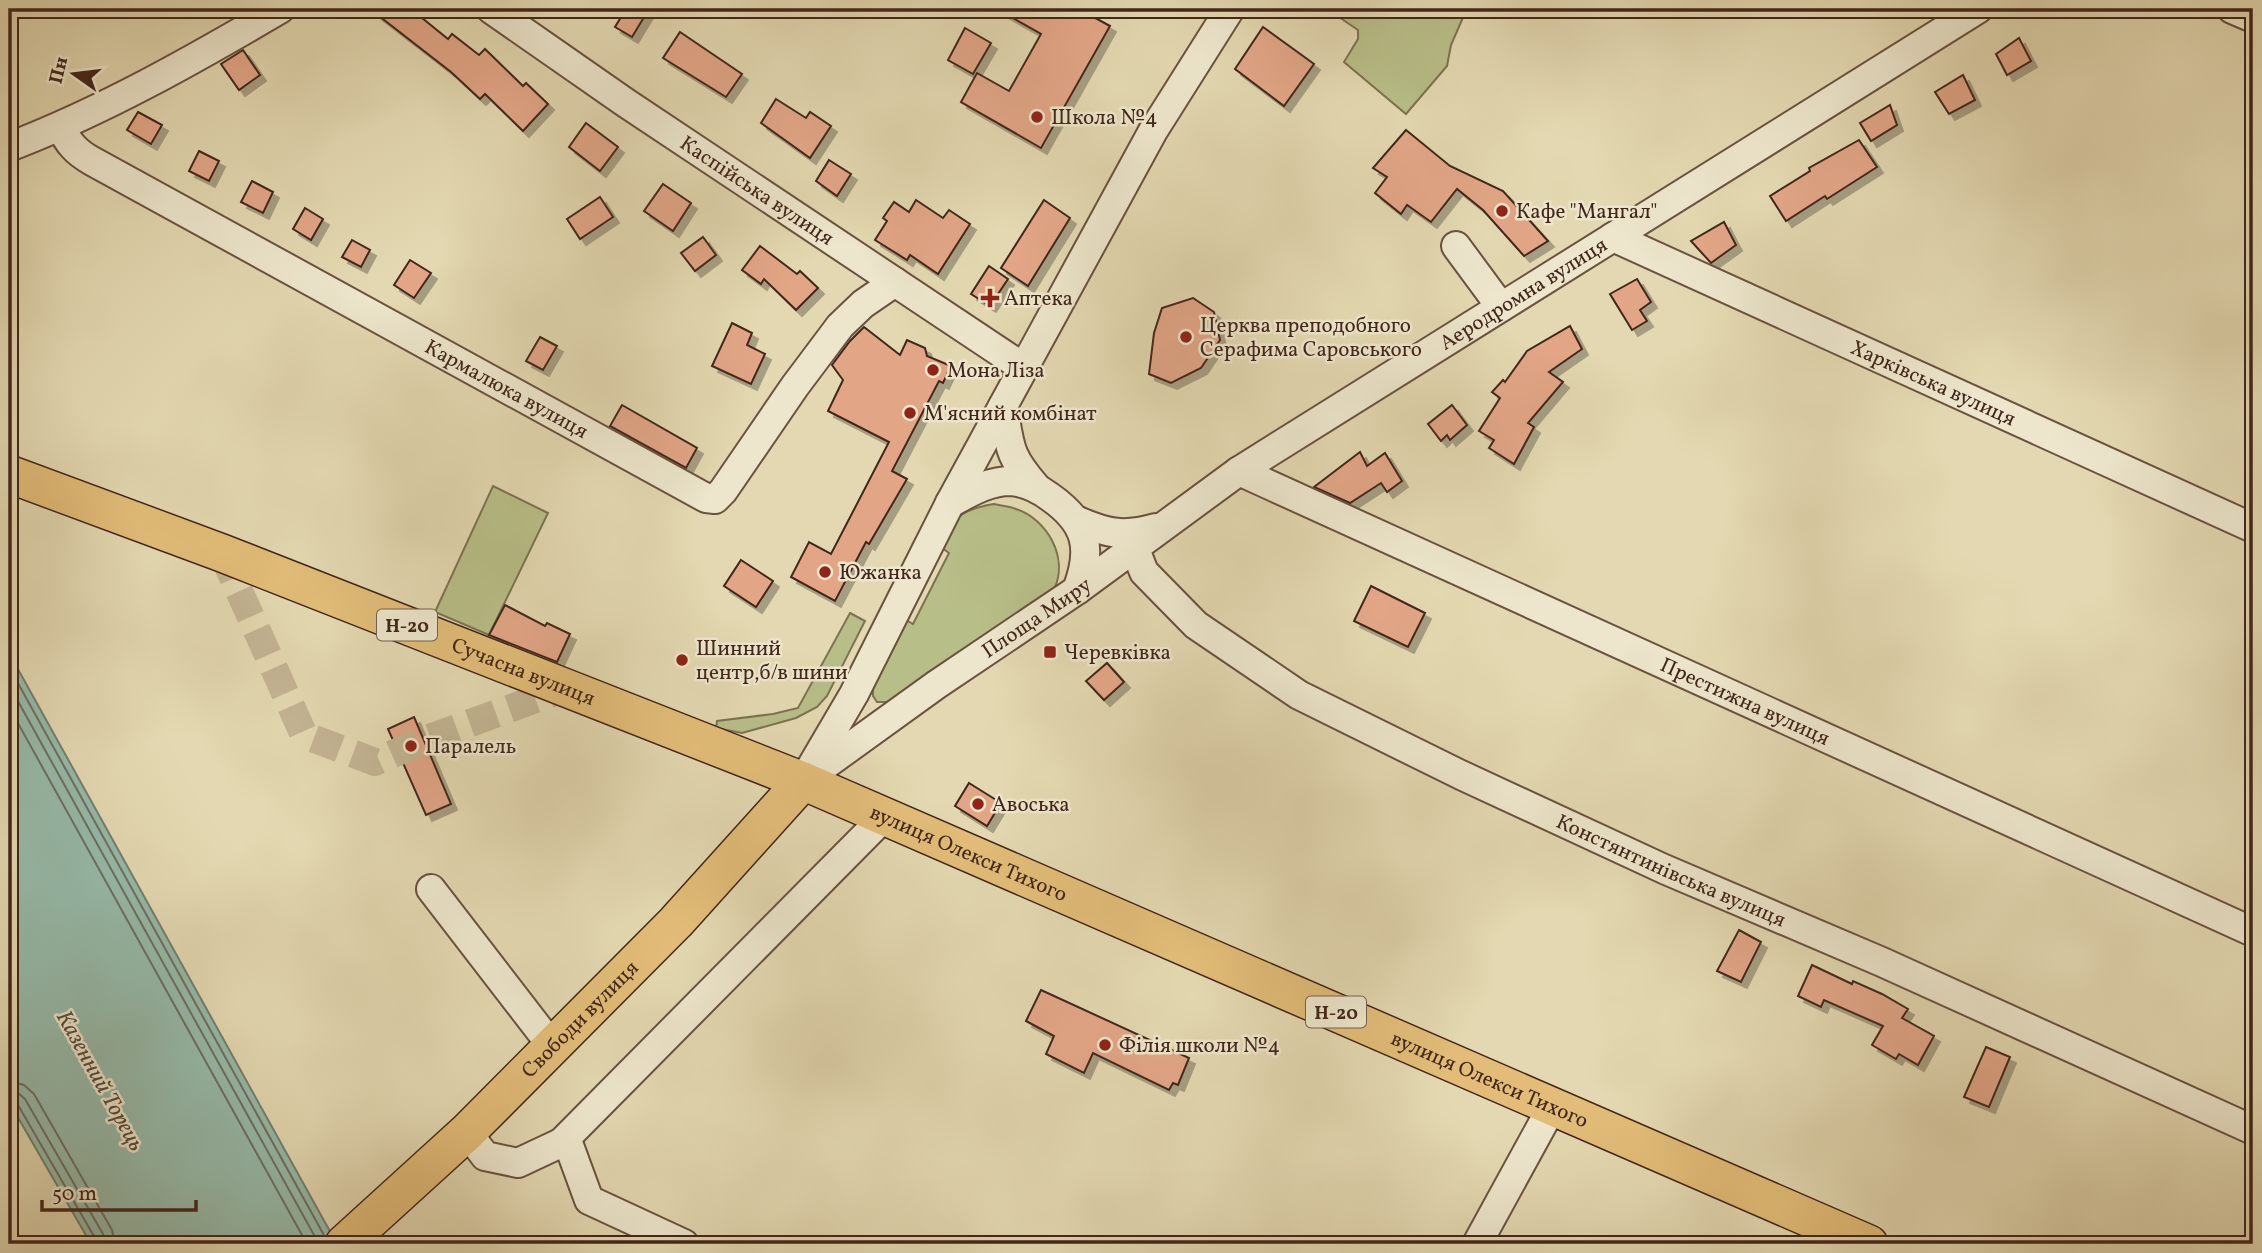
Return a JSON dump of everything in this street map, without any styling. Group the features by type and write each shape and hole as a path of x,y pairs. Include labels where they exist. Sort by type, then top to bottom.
{"main road":[{"name":"Сучасна вулиця","path":"9,474 235,558 803,781"},
{"name":"вулиця Олекси Тихого","path":"803,781 1869,1244"},
{"name":"Свободи вулиця","path":"349,1240 467,1132 676,922 803,781"}],"street":[{"path":"9,147 61,127 280,9"},
{"name":"Каспійська вулиця","path":"491,9 626,103 1024,368"},
{"path":"803,781 854,694 950,503 1153,131 1230,9"},
{"name":"Аеродромна вулиця","path":"1077,590 1239,471 1978,9"},
{"path":"2232,9 2253,18"},
{"name":"Кармалюка вулиця","path":"61,127 67,142 78,153 706,498 715,499 723,491 840,326 863,304 895,282"},
{"name":"Харківська вулиця","path":"1613,237 2253,528"},
{"path":"1456,246 1501,307"},
{"path":"1003,406 1010,452 1019,468 1078,521 1098,530 1117,534 1135,534 1162,526"},
{"name":"Престижна вулиця","path":"1239,471 2253,932"},
{"path":"950,503 983,485 1010,481 1036,486"},
{"name":"Площа Миру","path":"803,781 926,691 1077,590 1086,568 1085,546 1078,521"},
{"name":"Констянтинівська вулиця","path":"1135,549 1144,572 1196,625 1299,695 1461,775 1652,863 1882,962 2253,1130"},
{"path":"562,1142 885,816"},
{"path":"431,889 552,1046"},
{"path":"1477,1244 1552,1107"},
{"path":"467,1132 485,1156 518,1163 567,1140 589,1200 684,1244"}],"green space":[{"path":"1327,9 1462,9 1465,13 1451,45 1447,66 1406,114 1344,62 1358,39 1358,30"},
{"path":"493,486 548,513 489,635 435,612"},
{"path":"994,504 1027,514 1045,530 1057,552 1059,564 1055,587 888,702 877,702 873,696 873,688 903,618 913,624 949,553 938,545 943,535 960,516"},
{"path":"850,613 865,621 827,696 817,707 796,718 742,733 716,728 717,721 798,708"}],"water":[{"name":"Казенний Торець","path":"9,653 337,1244 91,1244 9,1102"}],"building":[{"path":"370,9 411,9 448,39 452,34 479,55 485,49 523,86 526,83 548,104 523,131 485,94 480,99 451,72"},
{"path":"626,9 649,9 632,37 615,27"},
{"path":"997,9 1079,9 1110,26 1041,148 961,102 977,73 1009,91 1041,34"},
{"path":"1263,27 1314,64 1284,106 1235,69"},
{"path":"965,28 991,43 973,74 948,60"},
{"path":"680,32 742,74 726,97 663,58"},
{"path":"2019,38 2031,61 2007,75 1996,54"},
{"path":"243,50 260,75 239,90 221,64"},
{"path":"1963,75 1975,100 1949,114 1935,92"},
{"path":"776,99 806,118 810,112 831,126 810,158 761,123"},
{"path":"1890,105 1897,125 1871,141 1860,123"},
{"path":"138,112 162,125 151,144 127,130"},
{"path":"586,123 618,147 600,171 569,147"},
{"path":"1406,130 1450,166 1503,191 1548,241 1524,256 1483,210 1457,189 1431,222 1407,205 1401,214 1375,193 1387,177 1373,168"},
{"path":"1859,140 1877,167 1786,221 1770,196 1810,171 1809,168"},
{"path":"199,151 219,161 209,181 189,171"},
{"path":"829,160 851,174 837,196 816,181"},
{"path":"252,181 273,192 263,213 241,202"},
{"path":"663,184 691,203 673,231 644,211"},
{"path":"600,197 613,217 580,239 567,219"},
{"path":"916,200 943,218 949,210 970,224 938,274 910,255 907,260 875,240 887,221 883,218 894,202 909,212"},
{"path":"1044,200 1070,218 1028,286 1001,268"},
{"path":"305,208 323,219 311,240 293,229"},
{"path":"1724,222 1736,245 1711,263 1691,241"},
{"path":"703,237 716,255 695,271 681,253"},
{"path":"352,240 370,250 361,267 342,257"},
{"path":"760,246 797,274 800,271 818,288 796,310 764,279 761,284 742,270"},
{"path":"410,260 431,273 414,298 394,285"},
{"path":"989,266 1008,279 990,306 971,294"},
{"path":"1637,279 1651,302 1640,310 1647,321 1632,330 1610,294"},
{"name":"Церква преподобного Серафима Саровського","path":"1193,298 1214,312 1220,340 1201,368 1171,383 1149,374 1154,333 1162,308"},
{"path":"732,323 752,333 747,345 765,354 751,384 712,366"},
{"path":"1570,326 1582,349 1549,372 1563,382 1528,423 1534,427 1514,464 1489,448 1494,440 1479,431 1500,398 1492,392 1503,380 1505,382 1527,351"},
{"path":"864,327 900,355 907,340 925,348 927,356 951,366 943,383 939,381 892,471 907,479 869,544 866,542 835,601 791,577 809,542 831,554 889,442 828,411 843,380 832,365"},
{"path":"540,337 557,346 543,370 526,361"},
{"path":"622,405 697,448 686,468 610,426"},
{"path":"1452,405 1467,425 1450,440 1447,435 1441,441 1428,424"},
{"path":"1360,452 1367,466 1385,453 1402,481 1387,492 1381,483 1350,503 1314,487"},
{"path":"741,560 773,581 756,607 724,586"},
{"path":"1371,586 1425,613 1408,647 1354,621"},
{"path":"505,605 545,626 547,623 570,634 557,662 489,635"},
{"path":"1107,663 1124,682 1104,700 1086,681"},
{"path":"414,717 451,804 426,815 388,729"},
{"name":"Авоська","path":"969,783 1001,803 987,826 955,806"},
{"path":"1739,930 1761,942 1741,982 1717,971"},
{"path":"1812,965 1852,984 1853,981 1882,994 1908,1009 1902,1018 1934,1036 1918,1065 1899,1054 1896,1059 1872,1045 1883,1026 1824,1000 1821,1007 1798,996"},
{"name":"Філія школи №4","path":"1041,990 1189,1058 1178,1085 1173,1083 1169,1090 1093,1053 1084,1073 1046,1054 1054,1036 1026,1021"},
{"path":"1986,1047 2010,1057 1989,1107 1964,1097"}],"tunnel":[{"path":"222,553 304,735 375,762 424,740 566,688"}],"place":[{"name":"Школа №4","path":"1037,117"},
{"name":"Кафе \"Мангал\"","path":"1502,211"},
{"name":"Аптека","path":"990,298"},
{"name":"Церква преподобного Серафима Саровського","path":"1186,337"},
{"name":"Мона Ліза","path":"933,370"},
{"name":"М'ясний комбінат","path":"910,413"},
{"name":"Южанка","path":"825,572"},
{"name":"Черевківка","path":"1050,652"},
{"name":"Шинний центр,б/в шини","path":"682,660"},
{"name":"Паралель","path":"411,746"},
{"name":"Авоська","path":"978,804"},
{"name":"Філія школи №4","path":"1105,1045"}]}
